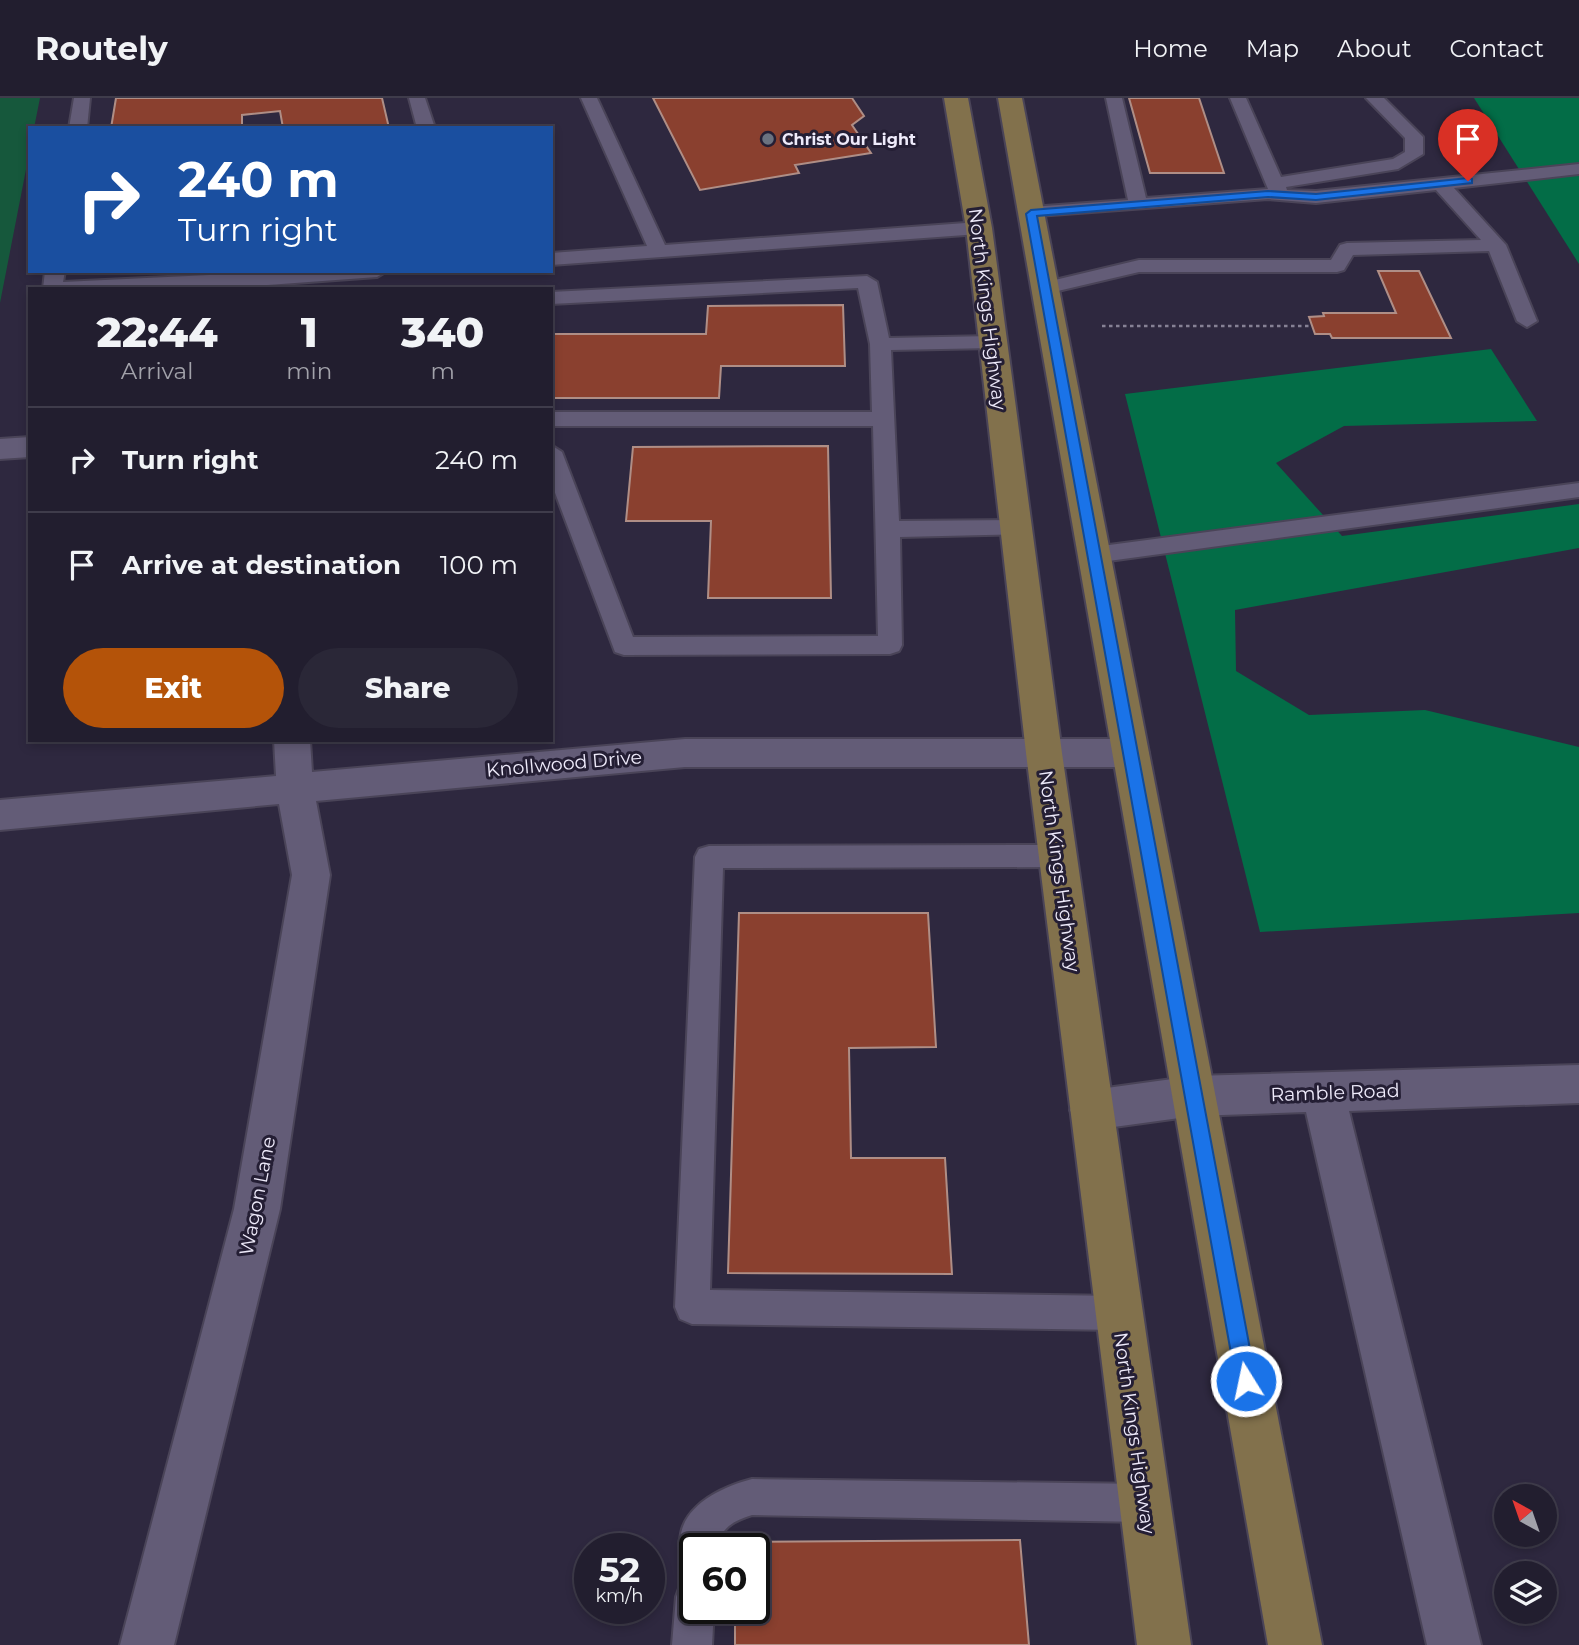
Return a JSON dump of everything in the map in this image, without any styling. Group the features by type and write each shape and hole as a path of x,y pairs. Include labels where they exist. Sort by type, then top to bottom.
{"main road":[{"name":"North Kings Highway","path":"956,98 979,228 1044,753 1164,1645"},
{"path":"1010,98 1295,1645"}],"street":[{"path":"0,449 28,447"},
{"name":"Wagon Lane","path":"147,1645 257,1209 311,875 295,788 292,742"},
{"name":"Knollwood Drive","path":"0,815 685,753 1131,753"},
{"name":"Ramble Road","path":"1092,1110 1194,1096 1579,1084"},
{"path":"1323,1092 1454,1645"}],"lane":[{"path":"78,126 82,98"},
{"path":"417,98 425,126"},
{"path":"589,98 658,250"},
{"path":"1114,98 1138,205"},
{"path":"1238,98 1278,189"},
{"path":"1031,214 1278,189 1398,164 1414,154 1414,137 1374,98"},
{"path":"1278,189 1316,197 1579,169"},
{"path":"1441,184 1496,245 1527,321"},
{"path":"553,258 979,228"},
{"path":"1045,288 1139,266 1337,266 1347,248 1496,245"},
{"path":"68,287 324,273"},
{"path":"553,298 867,282 880,344 890,645 624,646 553,457"},
{"path":"880,344 993,342"},
{"path":"553,419 884,419"},
{"path":"1094,555 1579,490"},
{"path":"888,529 1016,528"},
{"path":"1058,856 709,857 692,1307 1119,1313"},
{"path":"699,1533 708,1516 736,1501 752,1497 1144,1503"},
{"path":"692,1645 693,1624"}],"path":[{"path":"1102,326 1312,326"}],"green space":[{"path":"0,98 40,98 34,126 28,126 28,159 0,303"},
{"path":"1474,98 1579,98 1579,264"},
{"path":"1491,349 1537,421 1344,426 1276,463 1342,536 1579,504 1579,548 1235,610 1236,671 1309,715 1425,710 1579,747 1579,913 1260,932 1125,394"}],"building":[{"path":"116,98 382,98 389,126 283,126 280,111 242,115 242,126 111,126"},
{"name":"Christ Our Light","path":"653,98 852,98 864,116 852,125 871,153 795,165 799,173 700,190"},
{"path":"1129,98 1199,98 1224,173 1150,173"},
{"path":"1378,271 1419,271 1451,338 1332,338 1330,334 1315,334 1309,317 1324,316 1323,313 1396,313"},
{"path":"843,305 845,366 721,366 719,398 553,398 554,334 706,334 708,306"},
{"path":"828,446 831,598 708,598 711,521 626,521 633,447"},
{"path":"739,913 928,913 936,1047 849,1048 851,1158 945,1158 952,1274 728,1273"},
{"path":"1020,1540 1029,1645 735,1645 735,1624 770,1624 770,1542"}],"place":[{"name":"Christ Our Light","path":"768,139"}],"route":[{"path":"1246,1381 1031,214 1268,194 1316,197 1468,181"}]}
